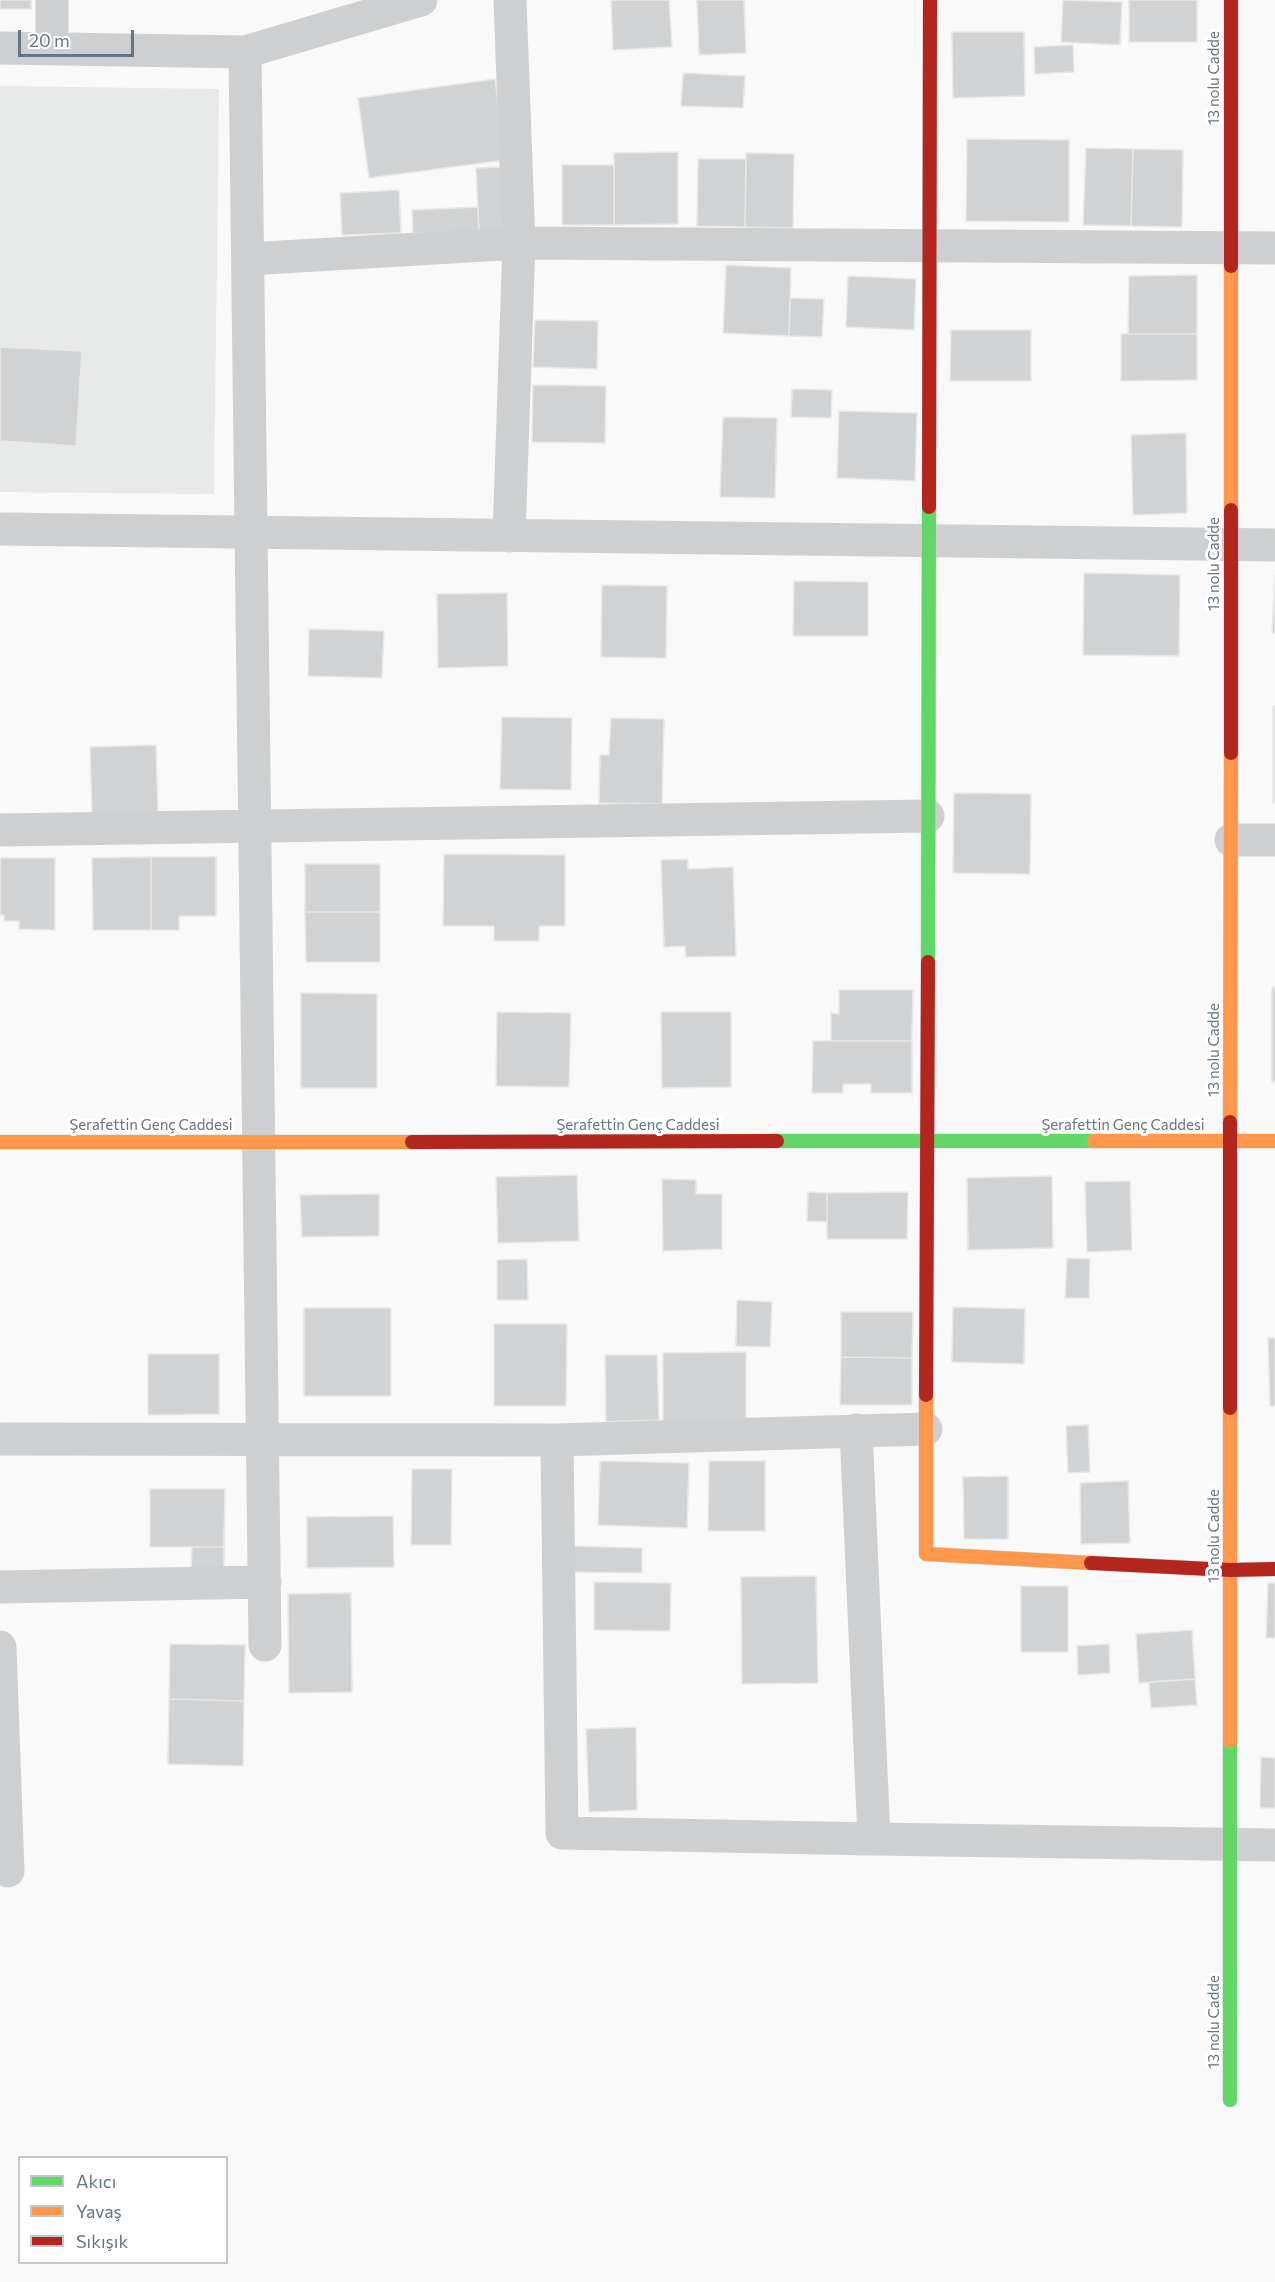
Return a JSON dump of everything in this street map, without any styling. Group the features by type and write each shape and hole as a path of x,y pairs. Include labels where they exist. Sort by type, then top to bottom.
{"street":[{"path":"52,0 52,48"},
{"path":"0,48 245,52 422,0"},
{"path":"509,536 519,243 510,0"},
{"path":"930,0 926,1554 1230,1570 1275,1569"},
{"name":"13 nolu Cadde","path":"1230,2100 1231,0"},
{"path":"245,52 265,1645"},
{"path":"248,259 519,243 929,248 1275,248"},
{"path":"0,529 1275,545"},
{"path":"0,830 927,816"},
{"path":"1231,840 1275,840"},
{"name":"Şerafettin Genç Caddesi","path":"0,1142 1275,1141"},
{"path":"0,1439 557,1440 926,1429"},
{"path":"856,1430 874,1839"},
{"path":"557,1440 562,1833 1275,1845"},
{"path":"0,1587 265,1582"},
{"path":"0,1647 8,1871"}],"shaded area":[{"path":"0,86 219,89 214,494 0,492"}],"building":[{"path":"0,0 31,0 31,9 0,9"},
{"path":"611,0 669,0 672,47 613,50"},
{"path":"697,0 744,0 746,53 699,55"},
{"path":"1063,0 1122,2 1120,45 1061,42"},
{"path":"1129,0 1197,0 1197,42 1129,42"},
{"path":"952,32 1024,32 1025,96 953,98"},
{"path":"1073,45 1074,72 1035,74 1034,47"},
{"path":"683,73 745,76 743,108 681,106"},
{"path":"495,79 505,160 369,178 358,98"},
{"path":"967,139 1069,140 1069,222 966,221"},
{"path":"1086,148 1133,149 1131,226 1083,225"},
{"path":"1133,149 1183,150 1182,227 1131,226"},
{"path":"678,152 678,224 614,225 614,153"},
{"path":"746,153 794,154 793,228 745,227"},
{"path":"698,159 746,159 745,227 697,226"},
{"path":"562,165 614,165 614,225 562,225"},
{"path":"503,167 505,230 479,231 476,168"},
{"path":"399,190 401,233 342,235 340,193"},
{"path":"478,207 479,231 413,233 412,210"},
{"path":"726,265 791,268 789,336 723,333"},
{"path":"1197,275 1197,334 1128,334 1129,276"},
{"path":"848,276 916,279 914,330 846,327"},
{"path":"790,298 824,299 822,337 789,336"},
{"path":"535,320 598,321 597,369 533,367"},
{"path":"951,330 1031,330 1031,381 950,381"},
{"path":"1121,334 1197,334 1197,380 1121,381"},
{"path":"0,347 82,351 76,446 0,441"},
{"path":"533,385 606,386 605,443 532,442"},
{"path":"792,389 832,390 831,418 791,417"},
{"path":"839,411 917,413 915,481 837,478"},
{"path":"723,417 777,418 775,498 720,497"},
{"path":"1186,433 1187,513 1133,515 1131,435"},
{"path":"1084,573 1180,575 1179,656 1083,655"},
{"path":"1275,575 1275,633 1272,633"},
{"path":"794,581 868,582 868,636 793,636"},
{"path":"602,585 667,586 666,658 601,657"},
{"path":"507,593 508,666 438,668 437,594"},
{"path":"309,629 384,631 382,678 308,676"},
{"path":"1273,706 1275,706 1275,803 1273,803"},
{"path":"502,717 572,718 571,790 500,789"},
{"path":"611,718 664,719 662,804 599,803 600,755 609,755"},
{"path":"156,745 158,812 92,814 90,747"},
{"path":"954,793 1031,794 1030,874 953,873"},
{"path":"444,854 565,855 565,926 539,926 539,941 494,941 494,926 443,926"},
{"path":"151,857 216,857 216,916 179,916 179,930 151,930"},
{"path":"151,857 151,930 93,930 92,858"},
{"path":"0,858 55,858 55,930 19,929 19,921 4,921 4,915 0,915"},
{"path":"688,859 688,869 733,867 736,956 686,957 685,946 664,947 661,860"},
{"path":"305,864 380,864 380,912 305,912"},
{"path":"305,912 380,912 380,962 306,962"},
{"path":"1272,987 1275,987 1275,1082 1272,1082"},
{"path":"839,990 913,990 912,1041 831,1041 831,1013 839,1014"},
{"path":"301,993 377,994 377,1088 301,1088"},
{"path":"497,1012 571,1013 569,1087 496,1086"},
{"path":"661,1012 731,1012 731,1087 662,1088"},
{"path":"813,1041 912,1041 912,1093 871,1093 871,1084 843,1084 843,1093 812,1093"},
{"path":"577,1175 579,1241 498,1243 496,1177"},
{"path":"1052,1176 1053,1248 968,1250 967,1178"},
{"path":"662,1179 696,1180 696,1194 722,1194 722,1249 663,1251"},
{"path":"1130,1181 1132,1250 1087,1252 1085,1182"},
{"path":"808,1192 827,1193 827,1222 807,1221"},
{"path":"908,1192 907,1239 827,1239 827,1193"},
{"path":"379,1194 379,1236 302,1237 300,1195"},
{"path":"1067,1258 1090,1259 1089,1298 1065,1298"},
{"path":"527,1259 528,1300 497,1300 497,1260"},
{"path":"737,1300 772,1302 770,1347 736,1346"},
{"path":"953,1307 1025,1309 1024,1364 952,1362"},
{"path":"304,1308 391,1308 391,1396 304,1396"},
{"path":"841,1312 913,1312 912,1358 841,1357"},
{"path":"494,1324 567,1324 566,1406 494,1406"},
{"path":"1268,1338 1275,1338 1275,1406 1270,1406"},
{"path":"746,1352 746,1422 663,1421 663,1353"},
{"path":"148,1354 219,1354 219,1414 148,1415"},
{"path":"605,1355 657,1355 659,1420 606,1422"},
{"path":"841,1357 912,1358 912,1405 840,1405"},
{"path":"1088,1425 1090,1472 1068,1473 1066,1426"},
{"path":"600,1461 689,1463 687,1528 598,1525"},
{"path":"709,1461 765,1461 765,1531 708,1531"},
{"path":"412,1469 452,1469 451,1545 411,1545"},
{"path":"1008,1476 1008,1539 964,1539 963,1477"},
{"path":"1128,1481 1130,1543 1081,1544 1080,1483"},
{"path":"150,1489 225,1489 224,1547 150,1547"},
{"path":"393,1516 394,1567 307,1568 307,1517"},
{"path":"572,1546 642,1548 642,1573 572,1572"},
{"path":"192,1547 224,1547 224,1571 191,1571"},
{"path":"816,1576 818,1683 742,1684 741,1577"},
{"path":"594,1582 671,1583 670,1631 594,1630"},
{"path":"1268,1583 1275,1583 1275,1638 1266,1638"},
{"path":"1021,1586 1068,1586 1068,1652 1021,1652"},
{"path":"351,1593 352,1692 289,1693 288,1594"},
{"path":"1192,1630 1195,1679 1139,1683 1136,1634"},
{"path":"170,1644 245,1645 244,1701 169,1699"},
{"path":"1109,1644 1110,1673 1078,1675 1077,1646"},
{"path":"1195,1679 1197,1705 1151,1708 1149,1682"},
{"path":"169,1699 244,1701 243,1766 168,1764"},
{"path":"636,1727 637,1810 589,1812 586,1729"},
{"path":"1261,1757 1275,1758 1275,1808 1260,1808"}],"traffic: fast":[{"path":"928,962 929,507"},
{"path":"777,1141 1094,1141"},
{"path":"1230,1741 1230,2100"}],"traffic: slow":[{"path":"1231,266 1231,510"},
{"path":"1230,1122 1231,753"},
{"path":"1094,1141 1275,1141"},
{"path":"0,1142 412,1142"},
{"path":"926,1395 926,1554 1091,1563"},
{"path":"1230,1408 1230,1741"}],"traffic: jam":[{"path":"929,507 930,0"},
{"path":"1231,0 1231,266"},
{"path":"1231,510 1231,753"},
{"path":"926,1395 928,962"},
{"path":"1230,1122 1230,1408"},
{"path":"412,1142 777,1141"},
{"path":"1091,1563 1230,1570 1275,1569"}]}
